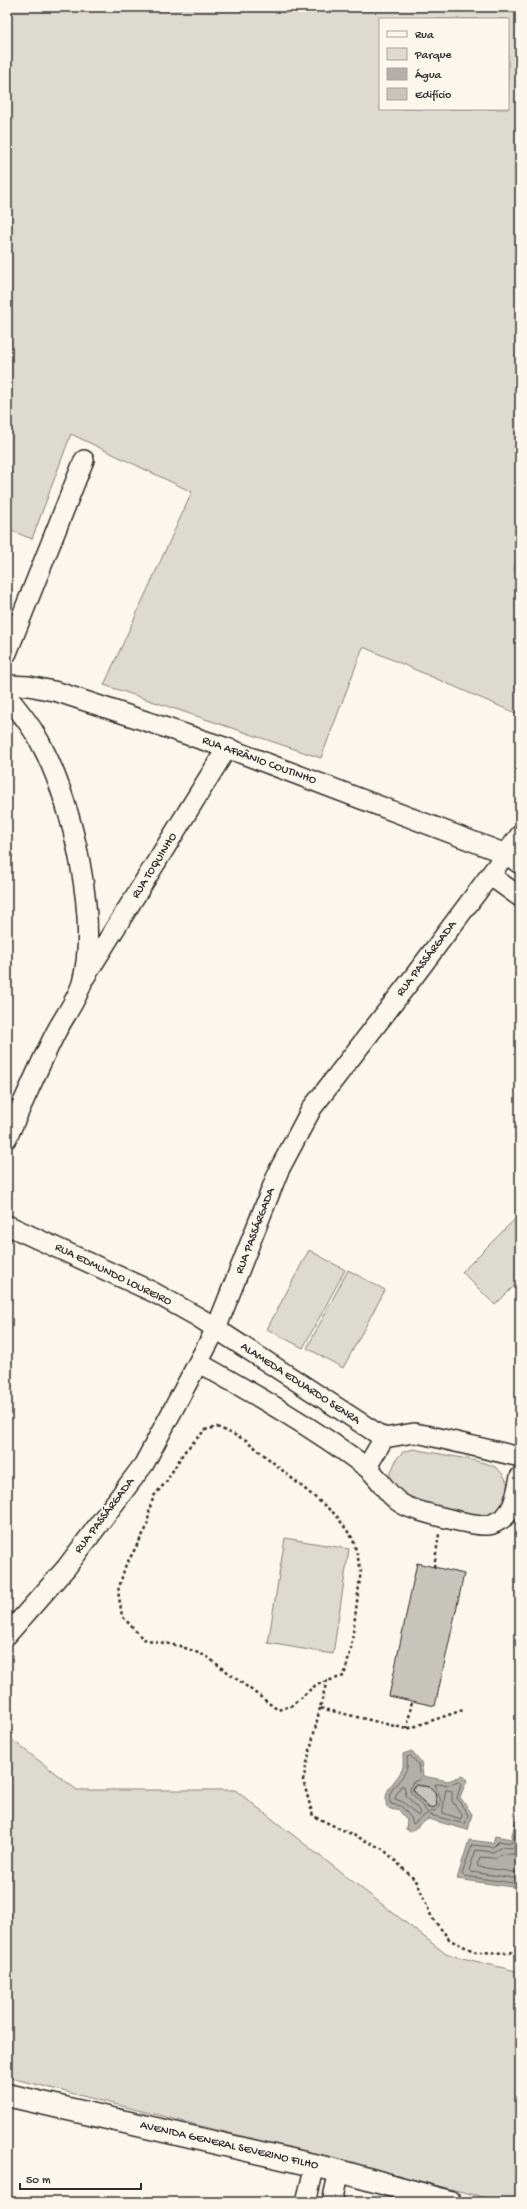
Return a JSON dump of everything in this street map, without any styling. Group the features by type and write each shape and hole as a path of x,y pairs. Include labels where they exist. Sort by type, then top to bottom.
{"main road":[{"name":"AVENIDA GENERAL SEVERINO FILHO","path":"7,2095 340,2171 450,2202"}],"street":[{"path":"7,653 84,460"},
{"name":"RUA AFRÂNIO COUTINHO","path":"7,685 29,686 58,692 227,748 513,859"},
{"path":"7,696 27,721 43,747 56,775 74,835 80,868 88,943 82,984"},
{"name":"RUA TOQUINHO","path":"7,1138 55,1034 82,984 227,748"},
{"name":"RUA PASSÁRGADA","path":"7,1635 66,1568 147,1458 216,1329 279,1170 302,1125 331,1081 415,976 490,876 513,859 520,835"},
{"path":"490,876 520,898"},
{"name":"RUA EDMUNDO LOUREIRO","path":"7,1225 153,1292 216,1329"},
{"name":"ALAMEDA EDUARDO SENRA","path":"216,1329 384,1438"},
{"path":"199,1363 250,1392 367,1467 401,1504 442,1516 475,1524 487,1525 499,1521 508,1514 513,1504 520,1477"},
{"path":"367,1467 384,1438 414,1433 426,1434 520,1458"},
{"path":"306,2202 315,2165"},
{"path":"332,2202 340,2171"}],"path":[{"path":"217,1427 246,1440 336,1515 353,1539 361,1570 351,1648 344,1676 327,1680 317,1684 291,1706 278,1710 206,1656 180,1646 143,1639 122,1616 118,1591 126,1567 147,1527 150,1507 154,1496 166,1482 184,1452 205,1430 217,1427"},
{"path":"434,1567 442,1516"},
{"path":"327,1680 303,1780 313,1816 383,1849 417,1882 432,1918 450,1940 476,1952 510,1953 520,1948"},
{"path":"407,1729 412,1701"},
{"path":"320,1708 407,1729 463,1710"}],"green space":[{"path":"7,7 520,7 520,535 514,571 520,573 520,715 363,647 321,758 104,685 192,492 71,434 32,539 7,529"},
{"path":"520,1214 520,1280 495,1305 462,1272"},
{"path":"309,1250 345,1270 303,1348 267,1329"},
{"path":"348,1270 385,1290 343,1368 307,1348"},
{"path":"413,1449 469,1459 495,1467 499,1470 507,1482 510,1500 488,1522 405,1504 391,1486 390,1474 397,1458 403,1452"},
{"path":"285,1538 349,1549 333,1654 268,1643"},
{"path":"7,1736 77,1790 235,1790 446,1954 520,1972 520,2202 502,2202 7,2077"}],"water":[{"path":"412,1751 421,1762 423,1776 448,1781 462,1776 467,1780 460,1797 472,1814 468,1830 428,1819 410,1832 406,1829 407,1820 398,1809 393,1810 387,1807 386,1796 390,1787 402,1770 403,1754","holes":["415,1785 430,1787 435,1792 435,1807 428,1808 413,1790"]},
{"path":"520,1803 520,1888 457,1879 469,1840 493,1843 495,1836 511,1839"}],"building":[{"path":"417,1563 464,1574 435,1706 389,1696"},
{"path":"415,1785 430,1787 435,1792 437,1805 435,1807 429,1808 413,1790"}]}
